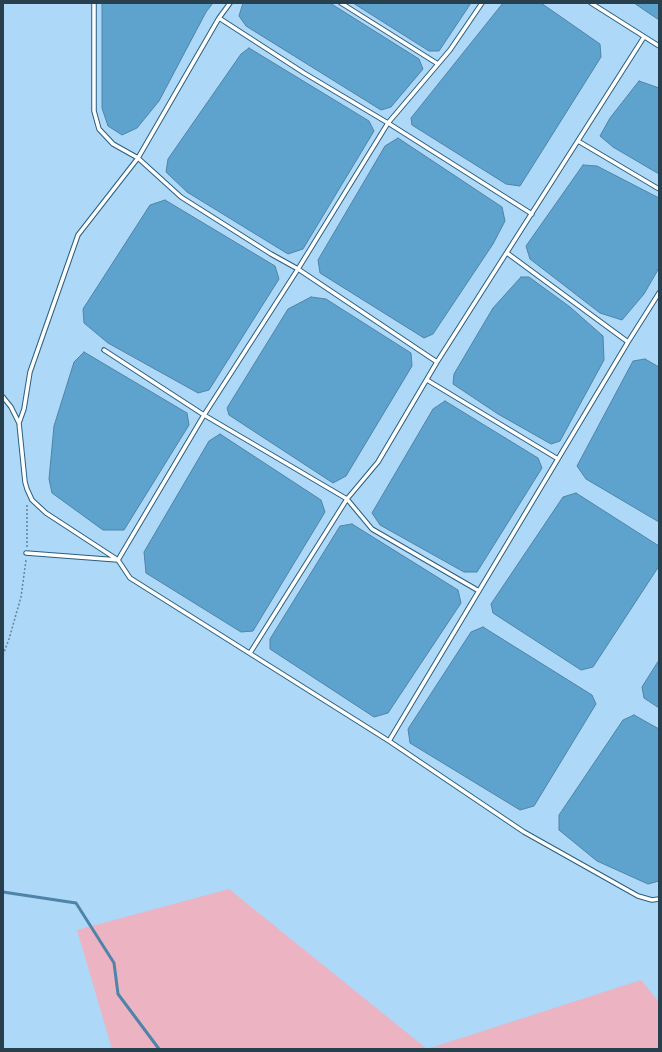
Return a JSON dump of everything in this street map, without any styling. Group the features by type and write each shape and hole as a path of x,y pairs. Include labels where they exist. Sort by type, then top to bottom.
{"lane":[{"path":"94,3 94,111 99,129 113,144 138,158 181,197 271,254 298,268 438,362"},
{"path":"19,423 24,409 30,372 78,236 138,158 219,18 230,3"},
{"path":"341,3 438,64"},
{"path":"118,560 204,415 388,123 450,50 482,3"},
{"path":"591,3 659,46"},
{"path":"219,18 304,73 388,123 532,214"},
{"path":"250,653 347,499 378,462 438,362 644,37"},
{"path":"578,142 659,189"},
{"path":"507,253 628,342"},
{"path":"389,741 628,342 659,293"},
{"path":"104,350 204,415 347,499 372,529 479,590"},
{"path":"427,380 558,459"},
{"path":"3,397 11,407 19,423 26,489 32,500 46,513 118,560 130,578 389,741 524,832 638,896 652,900 659,899"},
{"path":"26,553 118,560"}],"path":[{"path":"3,655 21,597 25,576 27,502"}],"shaded area":[{"path":"229,889 427,1049 112,1049 77,930"},
{"path":"641,980 659,1002 659,1049 427,1049"}],"water":[{"path":"102,3 213,3 206,12 159,101 137,128 122,135 108,126 102,108"},
{"path":"243,3 330,3 419,59 423,69 391,107 381,110 246,26 239,16"},
{"path":"353,3 471,3 439,51 429,51"},
{"path":"503,3 541,3 600,44 601,57 520,186 506,184 412,125 411,118"},
{"path":"634,3 659,3 659,20"},
{"path":"249,48 369,121 374,131 303,249 288,254 187,192 166,172 168,159 241,54"},
{"path":"639,81 659,88 659,174 613,147 600,136 610,118"},
{"path":"398,138 502,207 505,221 493,244 433,334 424,338 320,273 318,260 385,146"},
{"path":"583,165 597,166 659,198 659,268 644,294 622,320 600,313 530,259 526,246"},
{"path":"165,200 275,266 279,279 209,390 198,393 108,343 84,323 83,309 150,205"},
{"path":"521,277 529,277 570,307 603,336 604,360 560,441 551,444 498,414 453,384 454,374 493,308"},
{"path":"311,297 326,299 411,353 412,366 346,476 333,483 229,415 227,408 288,309"},
{"path":"84,352 187,413 189,425 124,530 103,530 52,493 49,479 54,426 74,362"},
{"path":"645,359 659,367 659,522 586,479 577,466 633,361"},
{"path":"445,401 538,458 542,468 477,572 464,572 380,525 372,513 433,409"},
{"path":"220,434 321,500 325,512 253,631 241,632 146,573 144,552 209,441"},
{"path":"576,493 659,546 659,566 593,667 581,670 493,613 491,604 563,497"},
{"path":"352,524 458,590 461,603 388,713 374,717 270,649 270,639 340,526"},
{"path":"483,627 592,695 596,704 534,806 520,810 410,743 408,729 471,632"},
{"path":"659,660 659,708 644,698 642,687"},
{"path":"634,715 659,729 659,881 648,884 597,861 559,830 559,815 623,720"}],"waterway":[{"path":"3,892 76,903 114,963 118,994 159,1049"}]}
